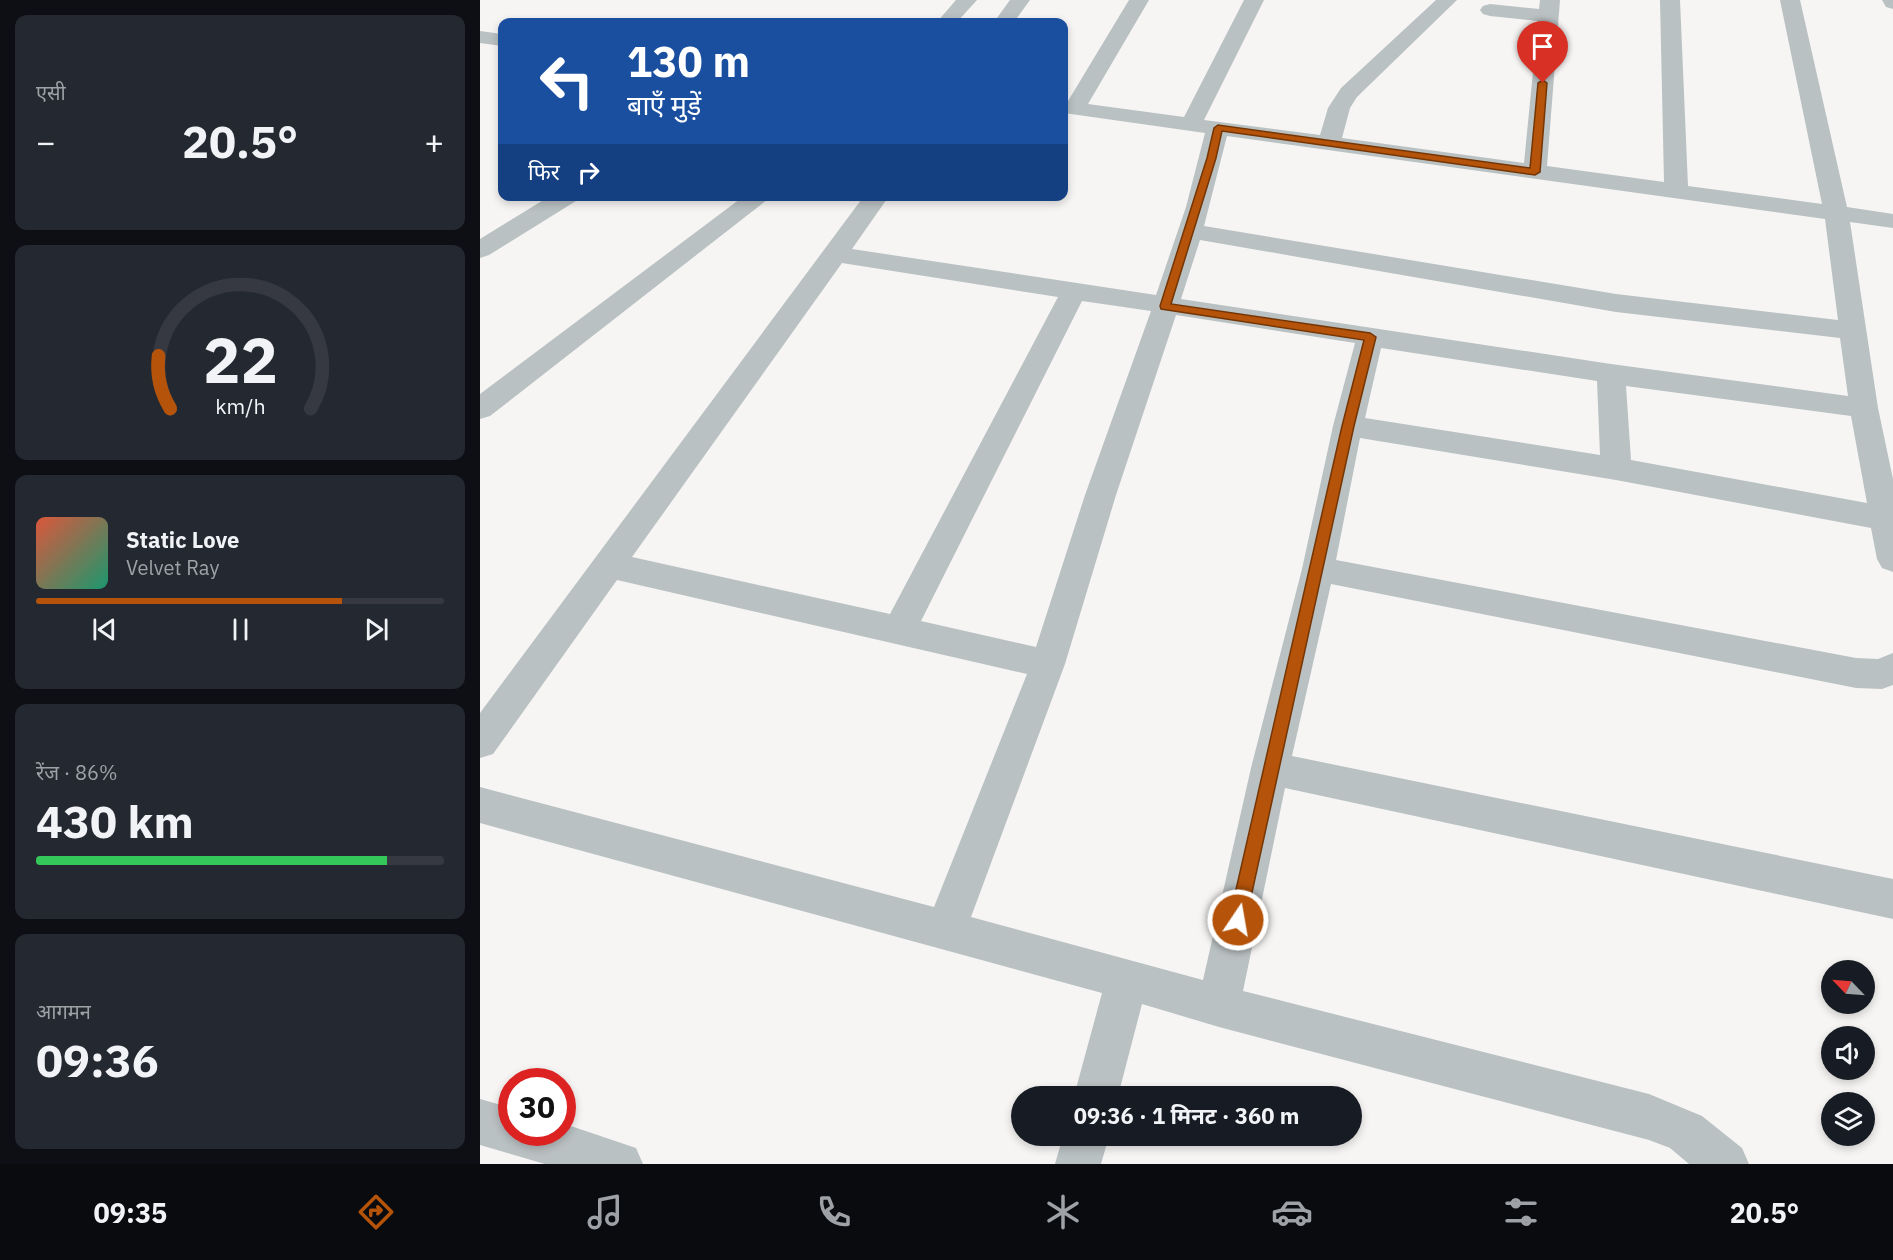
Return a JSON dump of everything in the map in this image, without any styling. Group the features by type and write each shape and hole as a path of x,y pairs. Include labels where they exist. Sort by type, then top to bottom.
{"street":[{"path":"951,18 967,0"},
{"path":"1007,18 1020,0"},
{"path":"1139,0 1069,107 1893,221"},
{"path":"945,931 1048,664 1106,476 1165,306 1212,158 1205,126 1254,0"},
{"path":"1329,143 1340,108 1349,93 1447,0"},
{"path":"1670,0 1676,192"},
{"path":"1790,0 1836,213 1864,408 1889,518 1893,559"},
{"path":"1490,10 1549,8 1535,172"},
{"path":"480,38 498,40"},
{"path":"480,249 560,201"},
{"path":"480,409 753,201"},
{"path":"480,742 873,201"},
{"path":"1189,231 1616,303 1853,331"},
{"path":"835,254 1611,374 1864,408"},
{"path":"899,630 1074,291"},
{"path":"1219,1006 1270,768 1370,337"},
{"path":"1611,374 1616,469"},
{"path":"1348,426 1616,469 1889,518"},
{"path":"609,565 1048,664"},
{"path":"1318,569 1856,673 1882,674 1893,668"},
{"path":"1270,768 1893,899"},
{"path":"480,805 1127,979 1219,1006 1649,1117 1686,1132 1726,1164"},
{"path":"1099,1086 1127,979"},
{"path":"480,1122 498,1127"},
{"path":"541,1146 561,1156 620,1164"},
{"path":"1078,1164 1083,1146"}],"route":[{"path":"1238,920 1270,768 1370,337 1165,306 1212,158 1218,128 1535,172 1543,83"}]}
